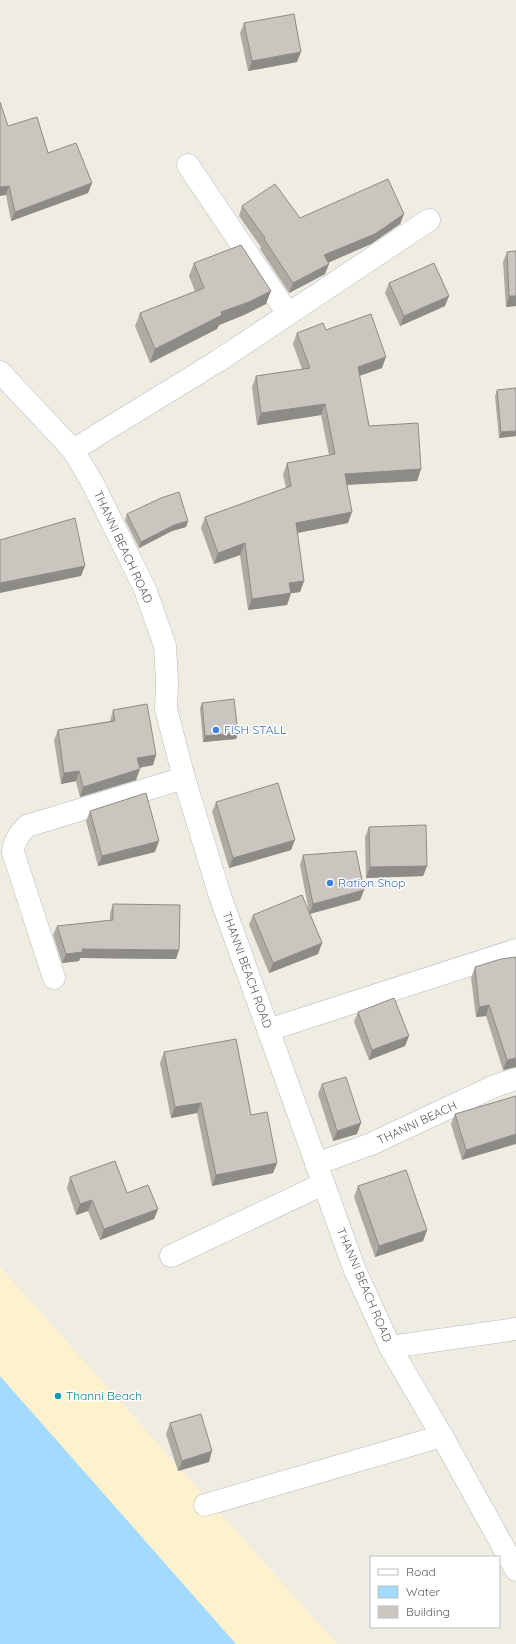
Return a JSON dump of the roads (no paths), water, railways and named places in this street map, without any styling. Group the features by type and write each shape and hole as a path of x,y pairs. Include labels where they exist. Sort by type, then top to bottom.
{"street":[{"path":"188,165 288,314"},
{"path":"73,450 218,361 430,220"},
{"name":"THANNI BEACH ROAD","path":"0,372 73,450 92,482 145,589 165,646 166,709 184,778 220,896 354,1268 390,1347 442,1436 516,1570"},
{"path":"54,978 13,852 14,844 19,834 27,826 184,778"},
{"path":"268,1030 516,950"},
{"name":"THANNI BEACH","path":"316,1164 371,1144 495,1086 516,1079"},
{"path":"171,1256 323,1184"},
{"path":"390,1347 516,1328"},
{"path":"205,1505 442,1436"}],"water":[{"path":"0,1376 236,1644 0,1644"}],"place":[{"name":"FISH STALL","path":"216,730"},
{"name":"Ration Shop","path":"330,883"},
{"name":"Thanni Beach","path":"58,1396"}]}
